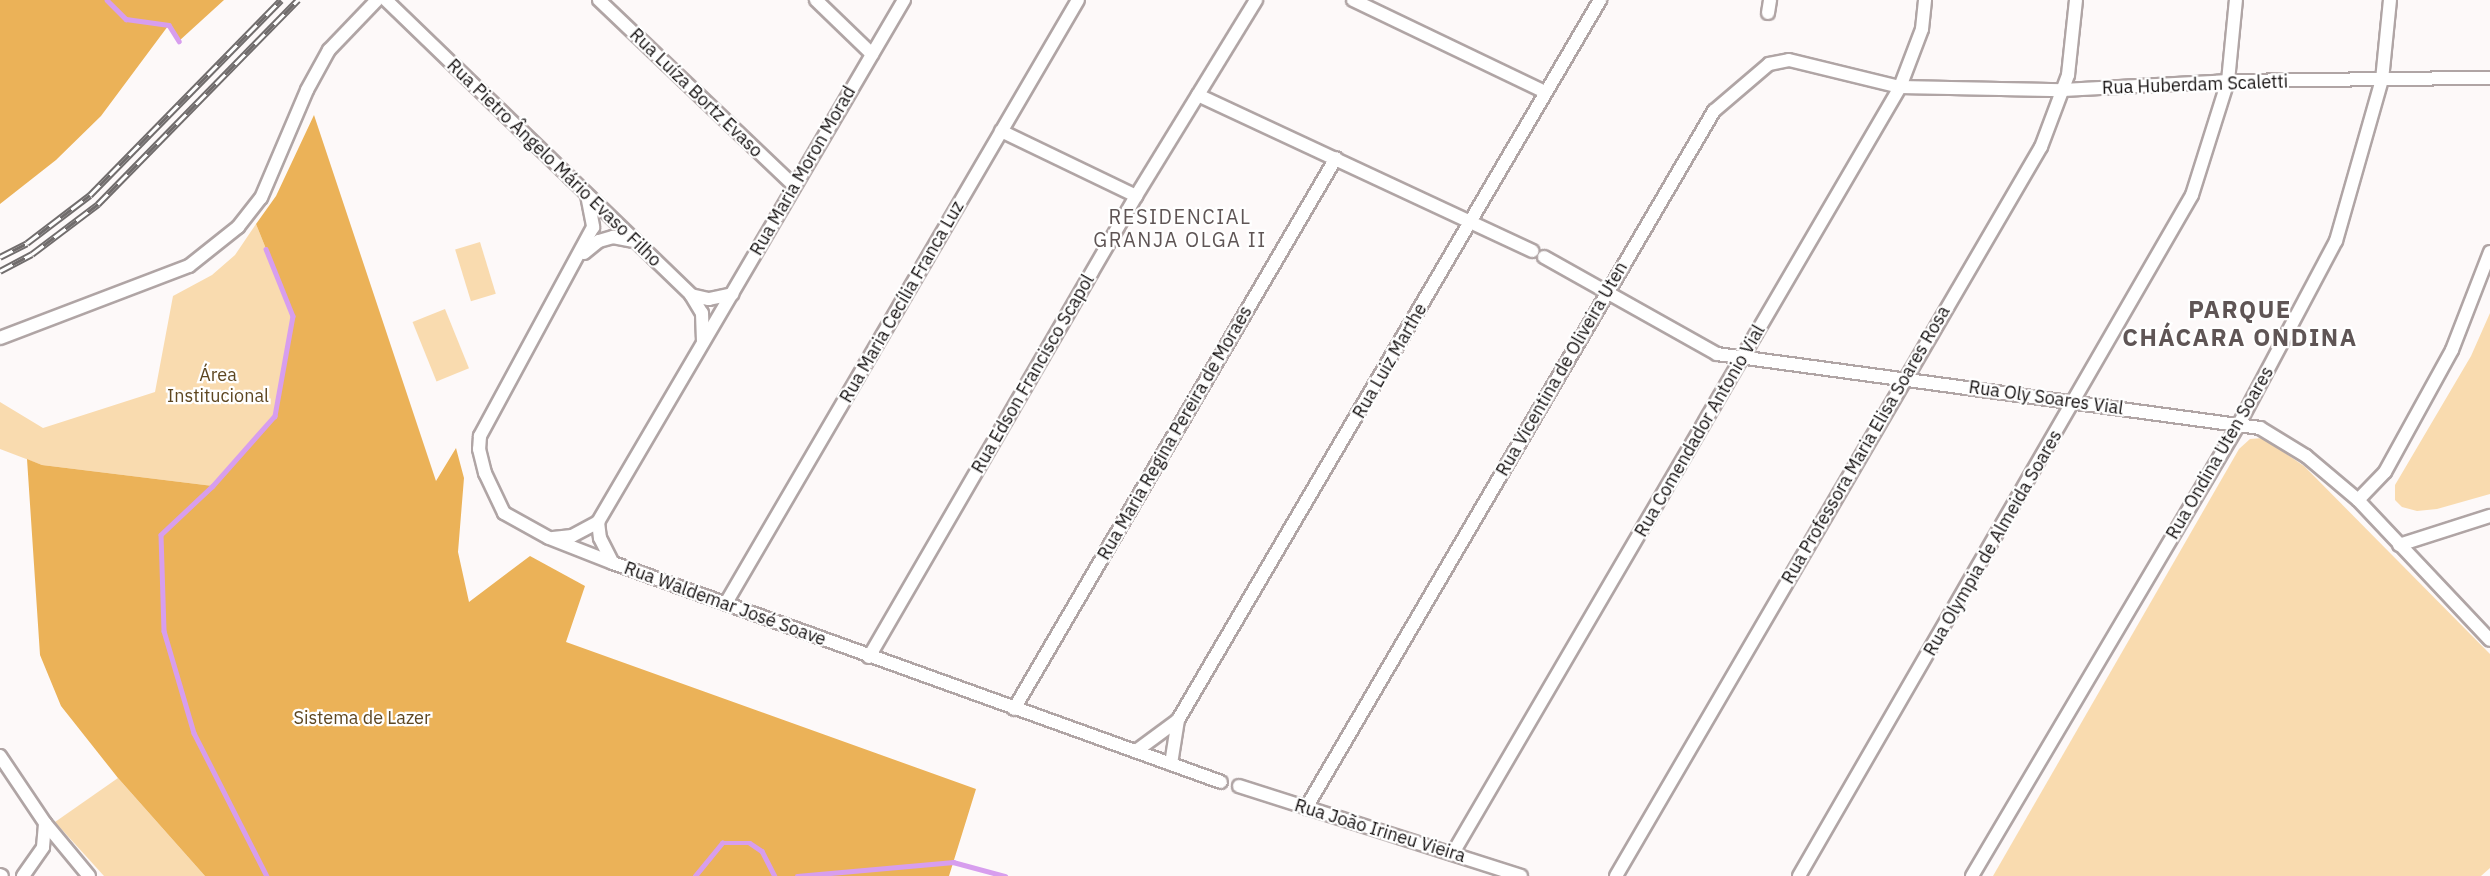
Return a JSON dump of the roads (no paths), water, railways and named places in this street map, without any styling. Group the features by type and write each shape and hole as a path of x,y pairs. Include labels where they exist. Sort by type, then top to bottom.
{"street":[{"path":"0,338 189,266 238,227 261,198 307,90 329,50 377,0"},
{"name":"Rua Pietro Ângelo Mário Evaso Filho","path":"386,0 691,295"},
{"name":"Rua Luíza Bortz Evaso","path":"598,0 794,186"},
{"path":"816,0 872,54"},
{"name":"Rua Maria Moron Morad","path":"598,522 904,0"},
{"name":"Rua Maria Cecília Franca Luz","path":"726,603 1077,0"},
{"name":"Rua Edson Francisco Scapol","path":"869,657 1136,196 1256,0"},
{"path":"1353,0 1545,92"},
{"name":"Rua Luiz Marthe","path":"1178,720 1600,0"},
{"path":"1768,13 1770,0"},
{"name":"Rua Comendador Antonio Vial","path":"1453,853 1900,87 1922,29 1925,0"},
{"name":"Rua Professora Maria Elisa Soares Rosa","path":"1616,876 1904,378 2041,147 2063,90 2076,0"},
{"name":"Rua Olympia de Almeida Soares","path":"1799,876 2192,195 2228,81 2236,0"},
{"name":"Rua Ondina Uten Soares","path":"1972,876 2239,424 2336,241 2382,80 2390,0"},
{"name":"Rua Vicentina de Oliveira Uten","path":"1306,808 1714,111 1754,73 1769,64 1789,60 1900,87"},
{"name":"Rua Huberdam Scaletti","path":"1900,87 2063,90 2228,81 2490,78"},
{"path":"1198,95 1532,252"},
{"path":"1001,131 1136,196"},
{"name":"Rua Maria Regina Pereira de Moraes","path":"1014,709 1336,158"},
{"name":"Rua Waldemar José Soave","path":"587,195 593,227 580,255 487,419 479,449 496,502 504,513 549,538 613,563 1221,782"},
{"name":"Rua Waldemar José Soave","path":"580,255 599,241 613,237 634,241"},
{"path":"2358,500 2385,472 2452,350 2490,252"},
{"name":"Rua Oly Soares Vial","path":"1544,257 1717,354 2239,424 2284,440 2358,500 2490,640"},
{"path":"691,295 709,299 732,294"},
{"path":"691,295 702,313 703,343"},
{"path":"2399,545 2490,516"},
{"path":"549,538 572,536 598,522 600,538 613,563"},
{"path":"1136,751 1178,720"},
{"path":"1171,764 1178,720"},
{"path":"0,756 45,823 89,876"},
{"name":"Rua João Irineu Vieira","path":"1239,786 1521,876"},
{"path":"24,876 43,847 45,823"}],"waterway":[{"path":"107,0 126,19 169,25 179,41"},
{"path":"266,249 293,316 275,416 213,486 161,535 164,631 194,733 267,876"},
{"path":"695,876 722,843 750,843 762,851 775,876"},
{"path":"797,876 953,862 1005,876"}],"railway":[{"path":"0,257 27,243 90,195 281,0"},
{"path":"0,271 32,254 98,204 298,0"}],"district":[{"name":"RESIDENCIAL GRANJA OLGA II","path":"1180,228"},
{"name":"PARQUE CHÁCARA ONDINA","path":"2240,324"}],"park label":[{"name":"Área Institucional","path":"218,386"},
{"name":"Sistema de Lazer","path":"362,718"}]}
